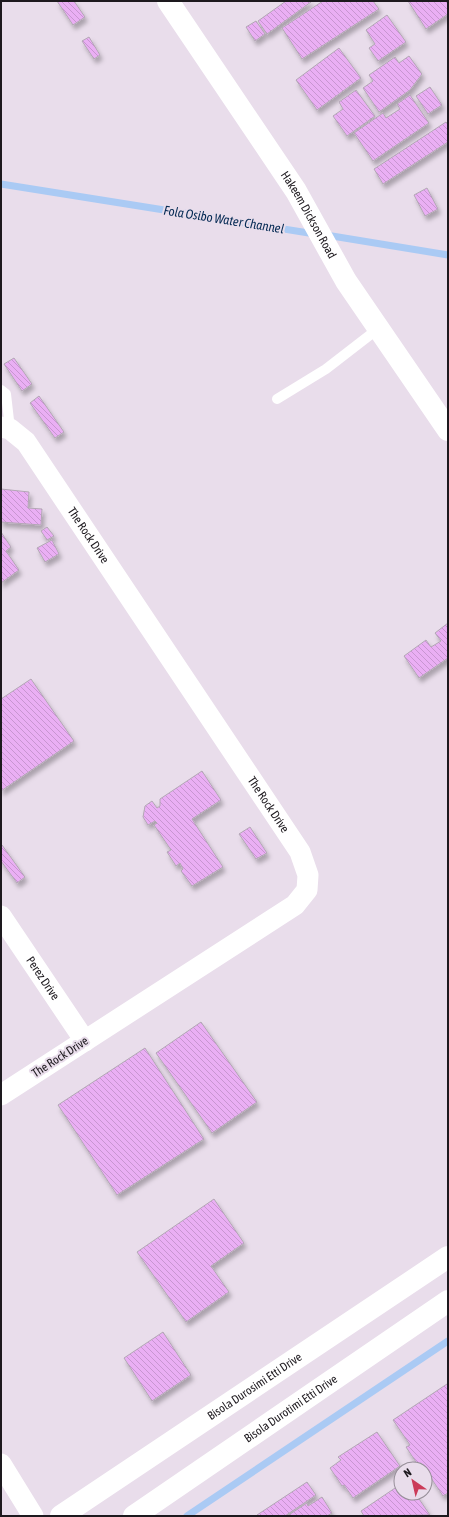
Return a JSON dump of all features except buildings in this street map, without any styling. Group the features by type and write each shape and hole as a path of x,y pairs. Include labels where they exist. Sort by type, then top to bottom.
{"main road":[{"name":"Hakeem Dickson Road","path":"168,1 296,191 346,281 448,430"},
{"name":"Bisola Durosimi Etti Drive","path":"61,1516 448,1258"},
{"name":"Bisola Durotimi Etti Drive","path":"134,1516 448,1301"}],"street":[{"name":"The Rock Drive","path":"1,1095 295,905 307,890 308,875 300,852 31,449 26,442 6,428"},
{"name":"Perez Drive","path":"1,916 85,1041"},
{"path":"1,1464 33,1516"}],"lane":[{"path":"277,399 326,369 379,328"},
{"path":"1,390 6,394 6,428"}],"waterway":[{"name":"Fola Osibo Water Channel","path":"1,184 315,234"},
{"name":"Fola Osibo Water Channel","path":"326,235 448,255"},
{"path":"187,1516 448,1341"}]}
